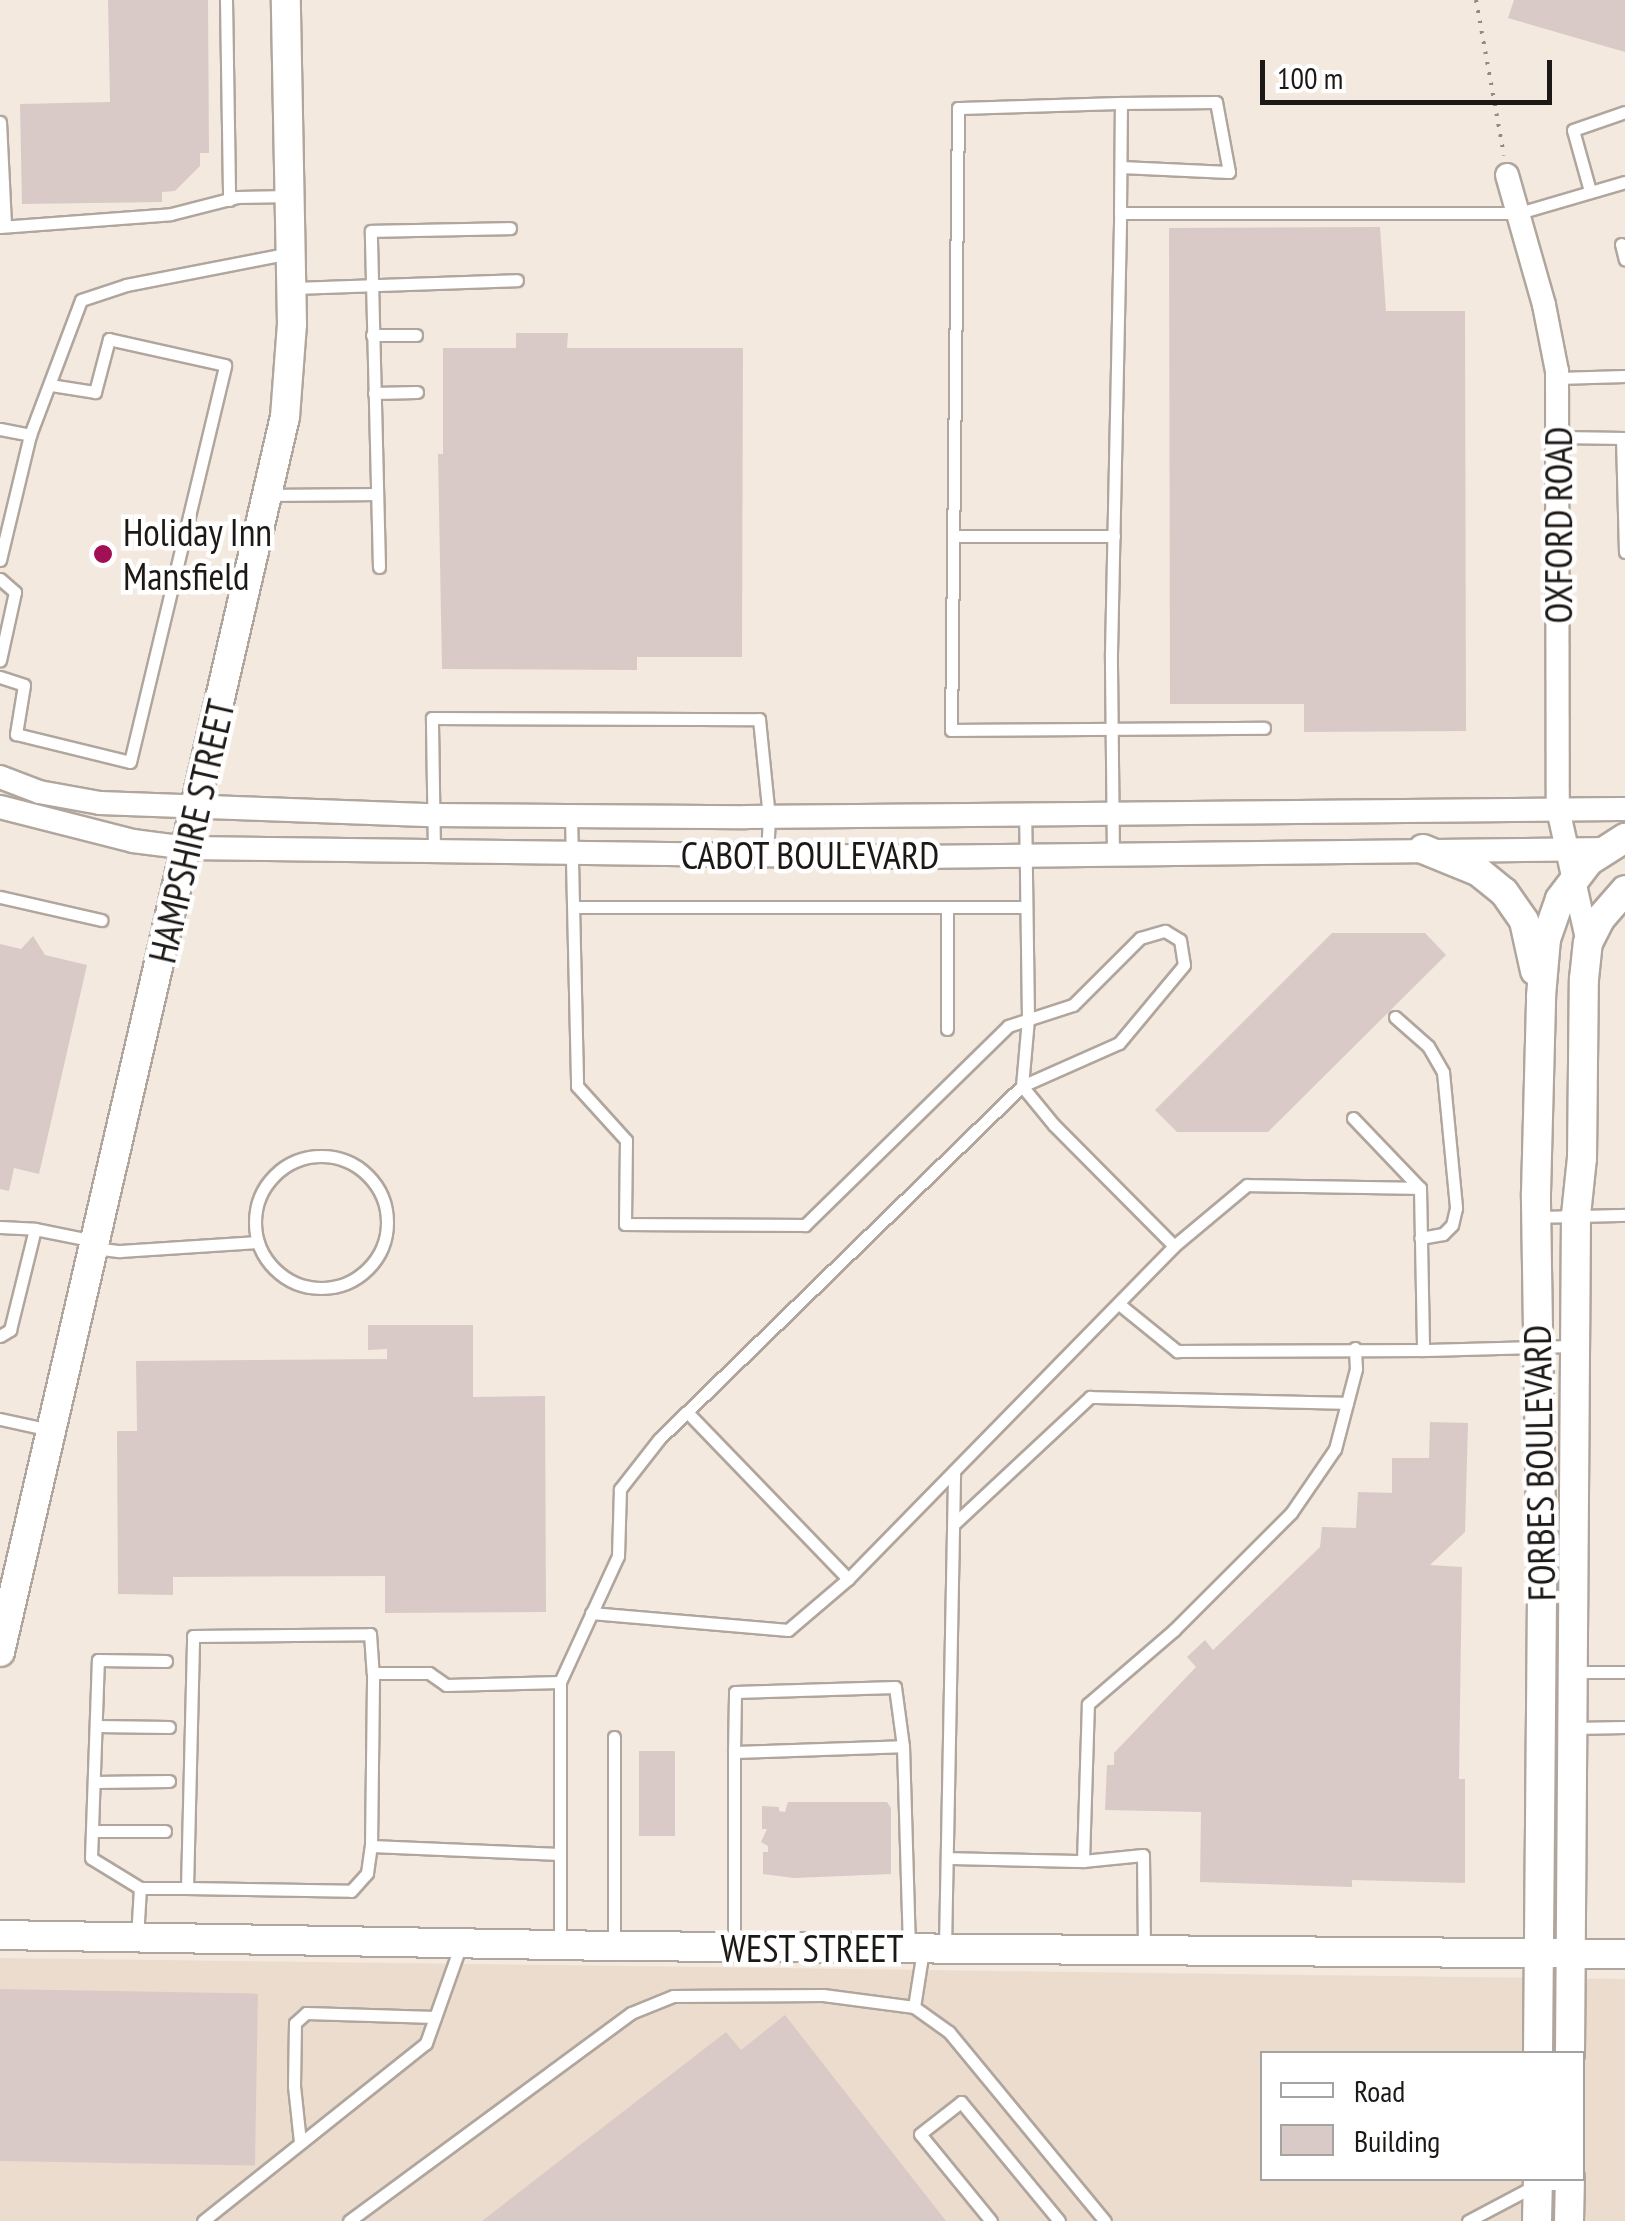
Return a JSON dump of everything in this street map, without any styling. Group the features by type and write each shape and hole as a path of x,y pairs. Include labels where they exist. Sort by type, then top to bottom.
{"street":[{"name":"HAMPSHIRE STREET","path":"0,1652 285,418 292,288 286,0"},
{"name":"OXFORD ROAD","path":"1508,175 1544,305 1557,378 1558,809 1572,880"},
{"name":"CABOT BOULEVARD","path":"3,783 100,803 432,815 769,817 1625,809"},
{"name":"CABOT BOULEVARD","path":"0,807 133,841 187,848 1113,856 1619,846"},
{"name":"FORBES BOULEVARD","path":"1538,2051 1536,1217 1541,996 1546,940 1572,880 1619,846"},
{"path":"1424,849 1479,872 1514,903 1524,921 1541,996"},
{"name":"FORBES BOULEVARD","path":"1570,2051 1576,1215 1582,1158 1588,944 1572,880"},
{"path":"1588,944 1600,918 1625,890"},
{"name":"WEST STREET","path":"0,1935 614,1946 1625,1954"},
{"path":"1538,2181 1538,2221"},
{"path":"1570,2181 1570,2221"}],"lane":[{"path":"226,0 229,200"},
{"path":"1121,168 1229,172 1216,102 958,108 952,730 1264,728"},
{"path":"1113,856 1111,731 1122,103"},
{"path":"1590,192 1573,130 1625,112"},
{"path":"0,122 2,226 171,214 229,200 290,196"},
{"path":"1120,213 1518,213 1625,182"},
{"path":"378,566 371,231 510,228"},
{"path":"1621,244 1625,260"},
{"path":"0,560 30,435 52,386 81,300 126,285 291,253"},
{"path":"292,288 373,282 516,280"},
{"path":"372,334 416,336"},
{"path":"0,677 24,685 16,734 130,762 225,365 109,339 95,392 52,386"},
{"path":"1557,378 1625,376"},
{"path":"374,393 417,392"},
{"path":"0,430 30,435"},
{"path":"1559,437 1624,438 1625,552"},
{"path":"269,495 376,494"},
{"path":"954,536 1114,536"},
{"path":"0,579 15,592 0,660"},
{"path":"434,851 432,718 759,719 769,817 767,856"},
{"path":"1025,812 1028,1018 1022,1086 1174,1246"},
{"path":"560,1945 560,1682 618,1556 620,1489 686,1412 1022,1086 1119,1043 1180,972 1184,947 1164,931 1147,933 1073,1006 1008,1026 806,1225 624,1224 626,1140 576,1086 572,816"},
{"path":"0,897 101,920"},
{"path":"575,906 1026,907"},
{"path":"946,907 947,1029"},
{"path":"1395,1016 1428,1046 1443,1072 1456,1208 1452,1225 1443,1234 1420,1238"},
{"path":"1353,1118 1420,1188 1423,1350"},
{"path":"330,1157 346,1161 360,1169 381,1194 387,1227 384,1243 377,1258 353,1280 321,1288 289,1280 276,1270 258,1242 256,1210 262,1194 282,1169 297,1161 330,1157"},
{"path":"591,1613 788,1630 848,1579 1174,1246 1247,1185 1420,1188"},
{"path":"1536,1217 1625,1214"},
{"path":"0,1227 35,1229 120,1250 258,1242"},
{"path":"0,1336 10,1330 35,1229"},
{"path":"1119,1304 1176,1350 1576,1346"},
{"path":"1083,1861 1088,1704 1174,1630 1291,1513 1335,1449 1356,1369 1355,1348"},
{"path":"955,1523 1090,1397 1348,1403"},
{"path":"686,1412 848,1579"},
{"path":"0,1419 52,1430"},
{"path":"914,2007 947,1858 954,1471"},
{"path":"166,1661 98,1660 91,1858 140,1888 350,1890 367,1873 371,1846 370,1634 193,1636 188,1888"},
{"path":"1571,1672 1625,1672"},
{"path":"373,1674 429,1673 446,1685 560,1682"},
{"path":"734,1947 734,1692 895,1687 925,1949"},
{"path":"1540,1709 1571,1719 1625,1727"},
{"path":"96,1726 170,1728"},
{"path":"614,1738 614,1946"},
{"path":"734,1752 903,1746"},
{"path":"94,1782 168,1781"},
{"path":"92,1830 164,1831"},
{"path":"371,1846 560,1854"},
{"path":"947,1858 1083,1861 1143,1855 1144,1950"},
{"path":"137,1940 140,1888"},
{"path":"203,2221 426,2042 461,1944"},
{"path":"349,2221 630,2013 674,1996 823,1996 914,2007 949,2032 1105,2221"},
{"path":"300,2142 294,2086 295,2023 306,2014 435,2018"},
{"path":"991,2221 920,2134 962,2102 1059,2221"},
{"path":"1468,2221 1538,2181 1570,2181"}],"path":[{"path":"1476,0 1508,175"}],"shaded area":[{"path":"0,1958 1625,1979 1625,2221 0,2221"}],"building":[{"path":"108,0 208,0 209,153 200,153 200,166 175,191 162,192 162,202 22,204 20,104 110,102"},
{"path":"1514,0 1625,0 1625,52 1508,18"},
{"path":"1380,227 1386,311 1465,311 1466,731 1304,732 1304,704 1170,704 1169,228"},
{"path":"516,333 568,333 567,348 743,348 742,657 637,657 637,670 442,669 438,454 443,454 443,348 516,348"},
{"path":"1332,933 1425,933 1446,955 1268,1132 1177,1132 1155,1110"},
{"path":"33,936 45,955 87,965 39,1174 14,1168 9,1191 0,1189 0,944 21,949"},
{"path":"368,1325 473,1325 473,1397 545,1396 546,1612 385,1613 385,1576 173,1577 173,1595 118,1594 117,1431 137,1431 136,1361 387,1359 387,1349 368,1350"},
{"path":"1430,1422 1468,1423 1465,1532 1430,1565 1462,1567 1459,1779 1465,1779 1465,1883 1352,1880 1352,1887 1200,1882 1201,1812 1105,1810 1107,1765 1114,1765 1114,1753 1196,1667 1187,1657 1205,1640 1213,1650 1320,1547 1322,1527 1356,1528 1358,1492 1392,1493 1392,1458 1429,1458"},
{"path":"639,1751 675,1751 675,1836 639,1836"},
{"path":"788,1802 887,1802 891,1808 891,1874 794,1878 763,1874 763,1852 768,1852 768,1846 761,1842 767,1829 762,1829 762,1806 779,1807 779,1811 785,1812"},
{"path":"0,1989 258,1994 255,2165 0,2161"},
{"path":"785,2015 946,2221 482,2221 726,2032 741,2050"}],"place":[{"name":"Holiday Inn Mansfield","path":"103,554"}]}
